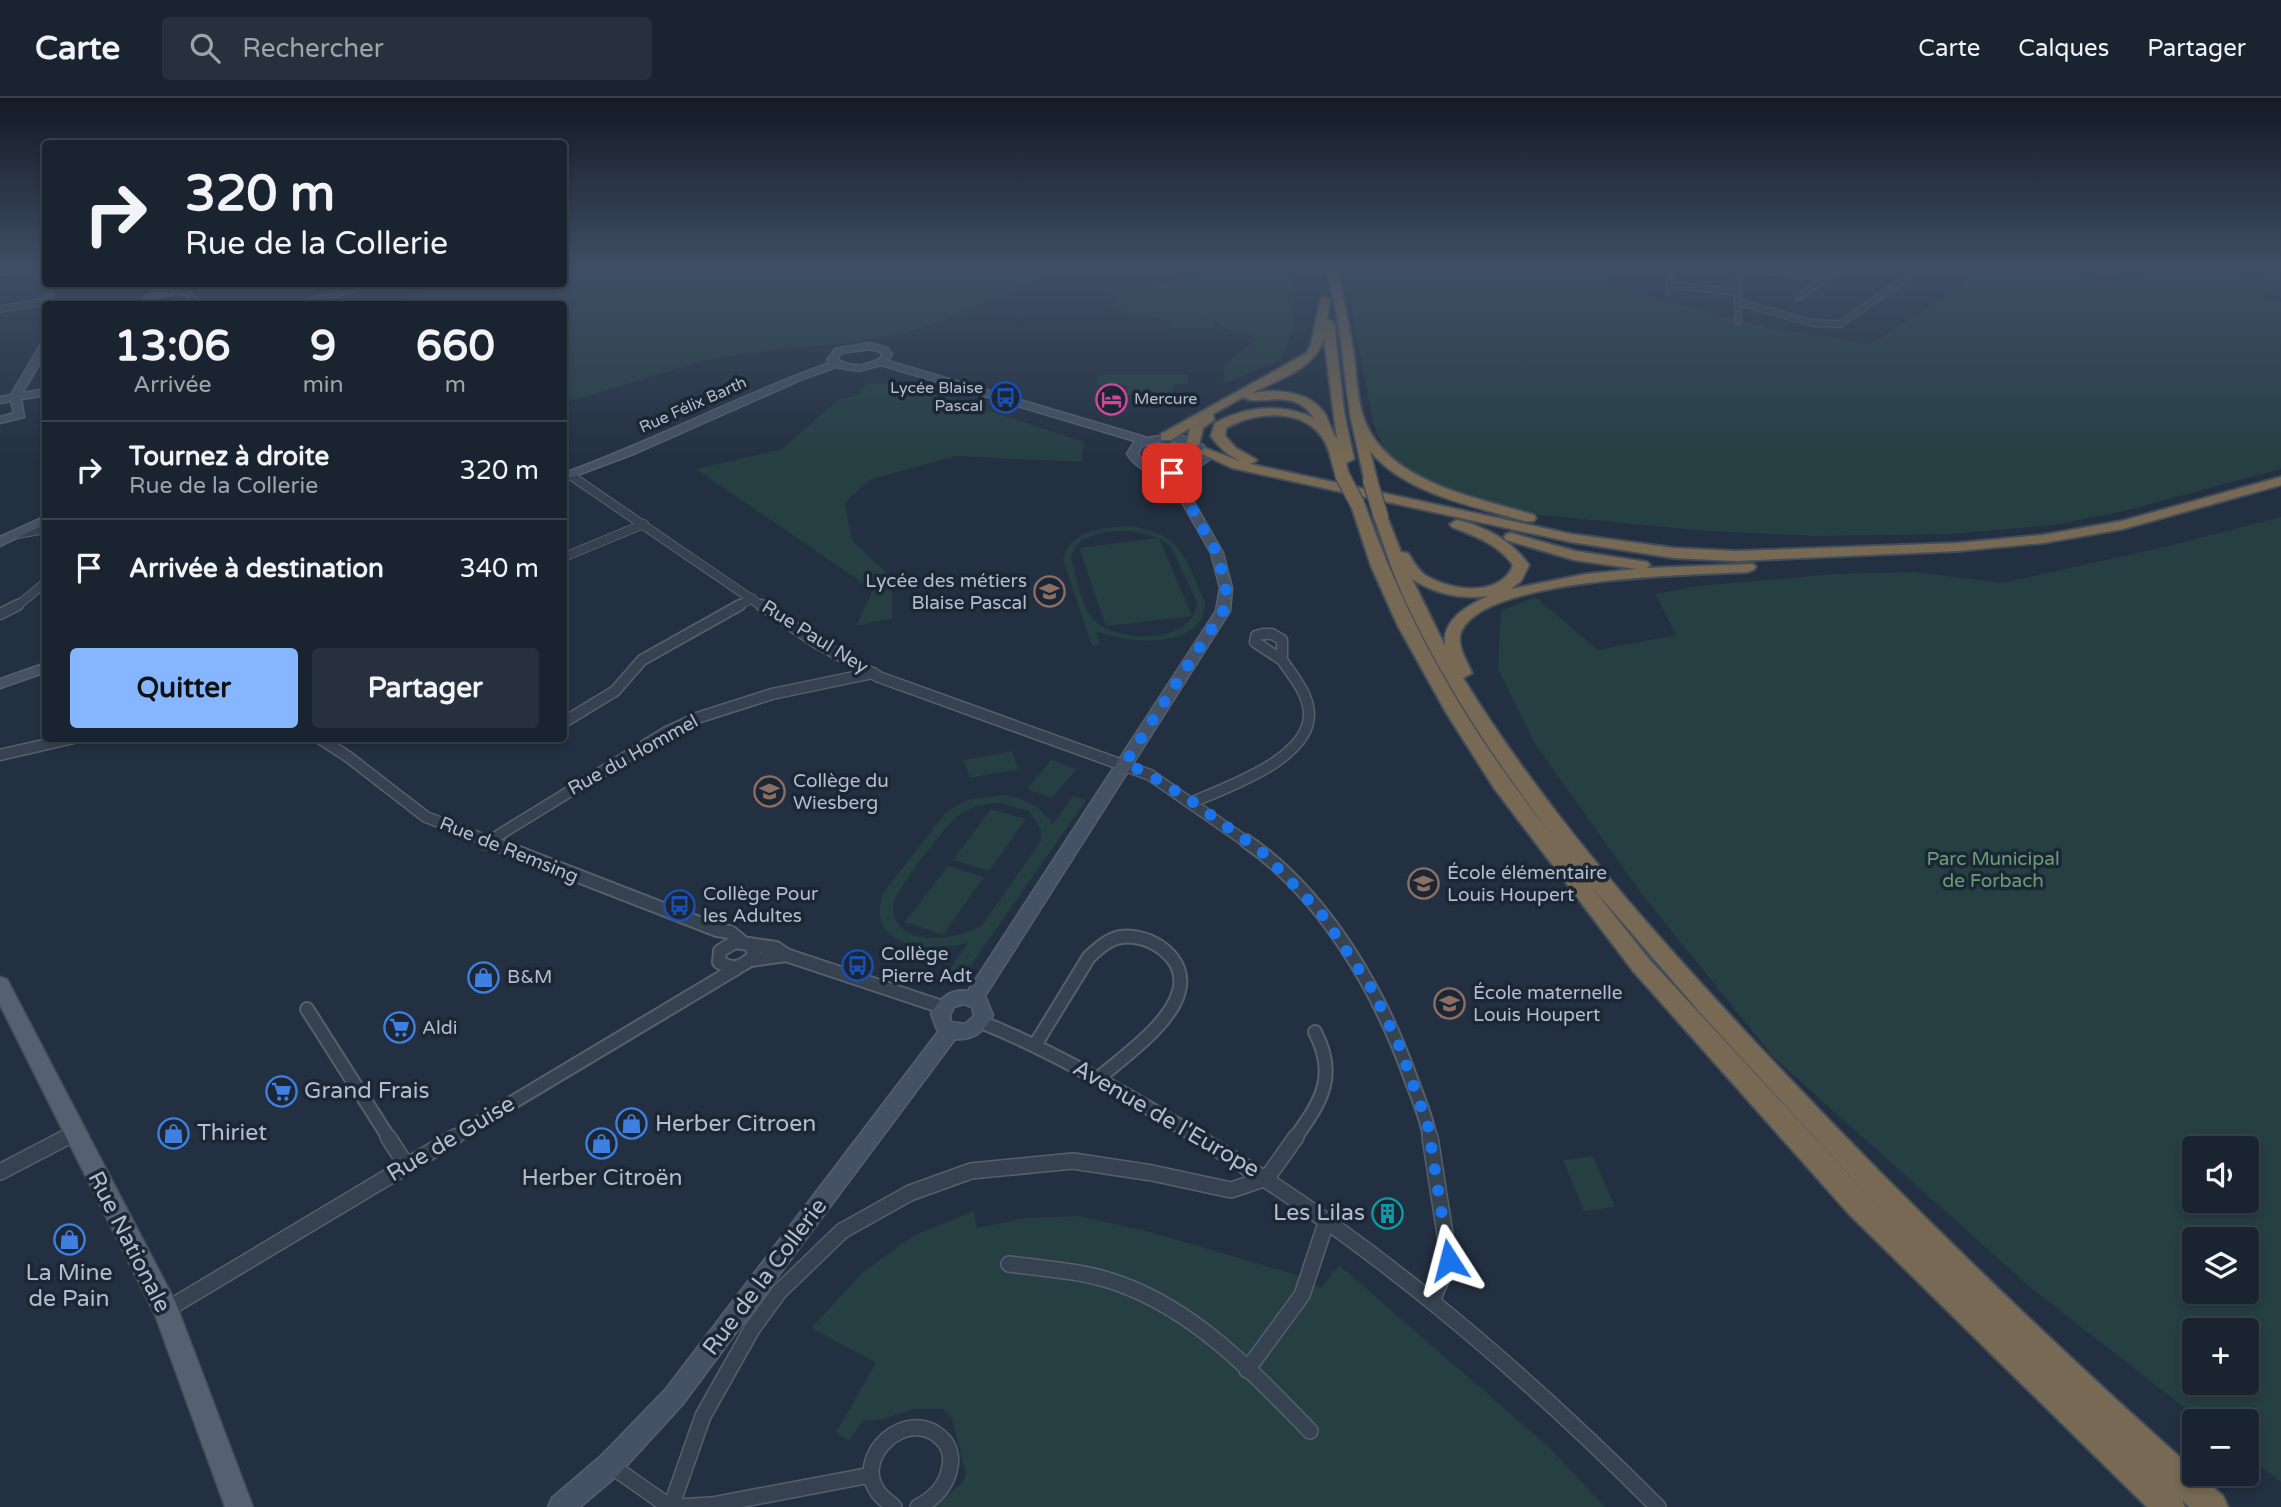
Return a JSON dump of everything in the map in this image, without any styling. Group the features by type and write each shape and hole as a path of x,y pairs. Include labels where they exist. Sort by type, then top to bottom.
{"highway":[{"path":"1166,437 1230,399 1294,367 1311,355 1320,332"},
{"path":"1329,332 1347,476"},
{"path":"1345,332 1356,414 1370,480 1413,601 1446,663 1520,778 1590,871 1665,960 1882,1195 2135,1438 2212,1507"},
{"path":"1194,442 1194,430 1199,423 1238,401 1268,394 1293,397 1310,405 1322,420 1323,430 1347,476 1379,566 1406,626 1456,714 1501,784 1641,965 1858,1206 2114,1457 2169,1507"},
{"path":"1297,476 1236,455 1218,436 1220,426 1239,416 1263,412 1298,416 1323,430"},
{"path":"1356,414 1372,444 1386,460 1400,470 1433,486 1527,518 1587,534 1640,544 1693,550 1786,554"},
{"path":"1205,452 1232,464 1297,476 1508,525 1629,548 1674,553 1786,554 1958,547 2043,539 2123,525 2281,481"},
{"path":"1197,465 1499,532 1561,552 1661,567 1738,568"},
{"path":"1520,778 1466,680 1453,647 1453,631 1464,615 1482,604 1544,583 2037,549 2105,539 2281,494"},
{"path":"1389,539 1419,577 1447,589 1471,592 1489,590 1504,586 1516,578 1521,565 1513,552 1485,534 1439,518"},
{"path":"1508,525 1544,538 1561,552 1563,556 1560,569 1544,583"},
{"path":"2114,1457 2161,1507"}],"main road":[{"name":"Rue Nationale","path":"0,985 166,1310 239,1507"}],"street":[{"path":"881,362 887,354 884,350 858,346 833,354 832,360 836,364 852,368 881,362 1006,397 1145,441"},
{"path":"0,420 20,415 15,397 42,351"},
{"name":"Rue Félix Barth","path":"567,476 625,455 761,393 836,364"},
{"path":"0,400 42,393"},
{"path":"1166,437 1194,442 1205,452 1204,459 1197,465 1170,471 1149,468 1135,460 1133,449 1145,441 1166,437"},
{"path":"973,999 1223,611 1226,588 1217,553 1170,471"},
{"name":"Rue Paul Ney","path":"567,476 644,524 817,643 873,673 1125,763 1193,802 1263,853 1321,913 1377,1000 1399,1045 1428,1126 1449,1260 1432,1301"},
{"path":"567,556 644,524"},
{"path":"9,537 42,526"},
{"path":"0,614 12,610 42,585"},
{"path":"567,720 615,691 642,660 752,598"},
{"path":"1193,802 1267,768 1287,753 1303,734 1309,714 1302,689 1282,660"},
{"path":"0,684 42,668"},
{"name":"Rue du Hommel","path":"486,842 665,733 697,718 772,694 873,673"},
{"path":"0,755 57,742"},
{"name":"Rue de Remsing","path":"326,742 344,753 406,806 486,842 717,930 730,932 746,943 776,948 786,955 942,1007"},
{"path":"717,930 724,947"},
{"path":"1035,1045 1089,957 1101,946 1119,937 1139,937 1160,946 1174,959 1181,975 1180,991 1166,1014 1099,1078"},
{"path":"746,943 755,953 751,960 737,968 723,966 718,956 724,947 746,943"},
{"name":"Rue de Remsing","path":"751,960 786,955"},
{"name":"Rue de Guise","path":"166,1310 737,968"},
{"path":"956,998 973,999 984,1009 981,1022 967,1032 950,1031 940,1021 942,1007 956,998"},
{"path":"307,1009 407,1166"},
{"name":"Avenue de l'Europe","path":"981,1022 1035,1045 1099,1078 1267,1178 1432,1301 1588,1437 1658,1507"},
{"name":"Rue de la Collerie","path":"561,1507 610,1465 674,1397 950,1031"},
{"path":"672,1507 703,1416 759,1320 779,1292 842,1231 899,1199 971,1171 1073,1161 1152,1173 1231,1190 1267,1178 1319,1104 1327,1063 1325,1051 1315,1032"},
{"path":"0,1172 74,1133"},
{"path":"1247,1370 1302,1295 1326,1223"},
{"path":"1009,1264 1048,1269 1130,1287 1188,1320 1247,1370 1310,1431"},
{"path":"894,1507 878,1497 871,1475 872,1462 882,1443 895,1431 912,1426 937,1432 948,1446 951,1461 947,1482 936,1498 918,1507"},
{"path":"610,1465 672,1507 712,1505 871,1475"}],"green space":[{"path":"567,332 909,332 845,344 783,348 707,360 567,402"},
{"path":"1238,332 1292,332 1281,360 1223,384 1226,363 1258,338"},
{"path":"1356,332 1793,332 1871,344 1890,332 2281,332 2281,469 2124,511 2054,525 1951,534 1814,536 1706,531 1529,514 1419,477 1403,467 1390,454 1373,422"},
{"path":"1098,375 1188,375 1188,384 1174,385 1174,395 1127,395 1127,385 1097,385"},
{"path":"904,383 1084,442 1082,462 955,456 869,480 845,503 852,540 892,578 892,618 856,626 873,590 696,469 782,449 838,400 859,395 866,384"},
{"path":"1172,440 1195,447 1197,456 1177,466 1162,466 1142,457 1142,449 1153,442"},
{"name":"Parc Municipal de Forbach","path":"2281,517 2281,1482 2259,1465 2259,1409 2187,1409 2031,1288 1774,1058 1641,893 1535,744 1498,669 1501,611 1535,597 1598,650 1676,635 1655,594 1698,586 1835,574 1914,572 2003,583 2168,546"},
{"path":"1130,526 1161,535 1180,550 1205,602 1202,618 1192,629 1162,640 1126,639 1096,631 1100,645 1092,646 1063,560 1072,542 1080,536 1099,529","holes":["1132,531 1158,538 1079,548 1106,626 1192,616 1159,538 1171,547 1197,602 1193,616 1183,626 1170,632 1136,636 1105,628 1094,620 1083,599 1071,559 1077,546 1094,535"]},
{"path":"1012,751 1018,769 970,778 964,760"},
{"path":"1051,760 1077,769 1052,798 1027,789"},
{"path":"1003,795 1019,798 1043,812 1053,824 1073,796 1086,800 964,975 949,970 968,943 936,947 904,943 892,936 883,926 880,912 883,893 946,812 967,800","holes":["1000,803 1029,811 1041,830 1041,841 982,925 958,935 929,938 915,936 904,930 896,920 893,906 895,899 933,844 959,815 979,806"]},
{"path":"991,809 1026,819 989,871 953,860"},
{"path":"948,866 984,877 943,935 905,922"},
{"path":"1593,1156 1615,1207 1584,1211 1563,1160"},
{"path":"974,1211 977,1228 1026,1218 1080,1216 1150,1232 1297,1275 1321,1288 1339,1265 1550,1448 1605,1507 934,1507 962,1483 966,1474 952,1419 943,1409 914,1409 883,1419 863,1421 849,1441 836,1432 876,1363 811,1328 863,1272 913,1236"}],"place":[{"name":"Lycée Blaise Pascal","path":"1006,397"},
{"name":"Mercure","path":"1111,399"},
{"name":"Lycée des métiers Blaise Pascal","path":"1050,592"},
{"name":"Collège du Wiesberg","path":"770,792"},
{"name":"École élémentaire Louis Houpert","path":"1424,884"},
{"name":"Collège Pour les Adultes","path":"680,905"},
{"name":"Collège Pierre Adt","path":"858,965"},
{"name":"B&M","path":"484,977"},
{"name":"École maternelle Louis Houpert","path":"1450,1004"},
{"name":"Aldi","path":"399,1028"},
{"name":"Grand Frais","path":"281,1091"},
{"name":"Herber Citroen","path":"632,1124"},
{"name":"Thiriet","path":"174,1133"},
{"name":"Herber Citroën","path":"602,1144"},
{"name":"Les Lilas","path":"1388,1213"},
{"name":"La Mine de Pain","path":"69,1239"}],"route":[{"path":"1172,473 1217,553 1226,588 1223,611 1125,763 1193,802 1263,853 1321,913 1372,989 1399,1045 1428,1126 1449,1260"}]}
